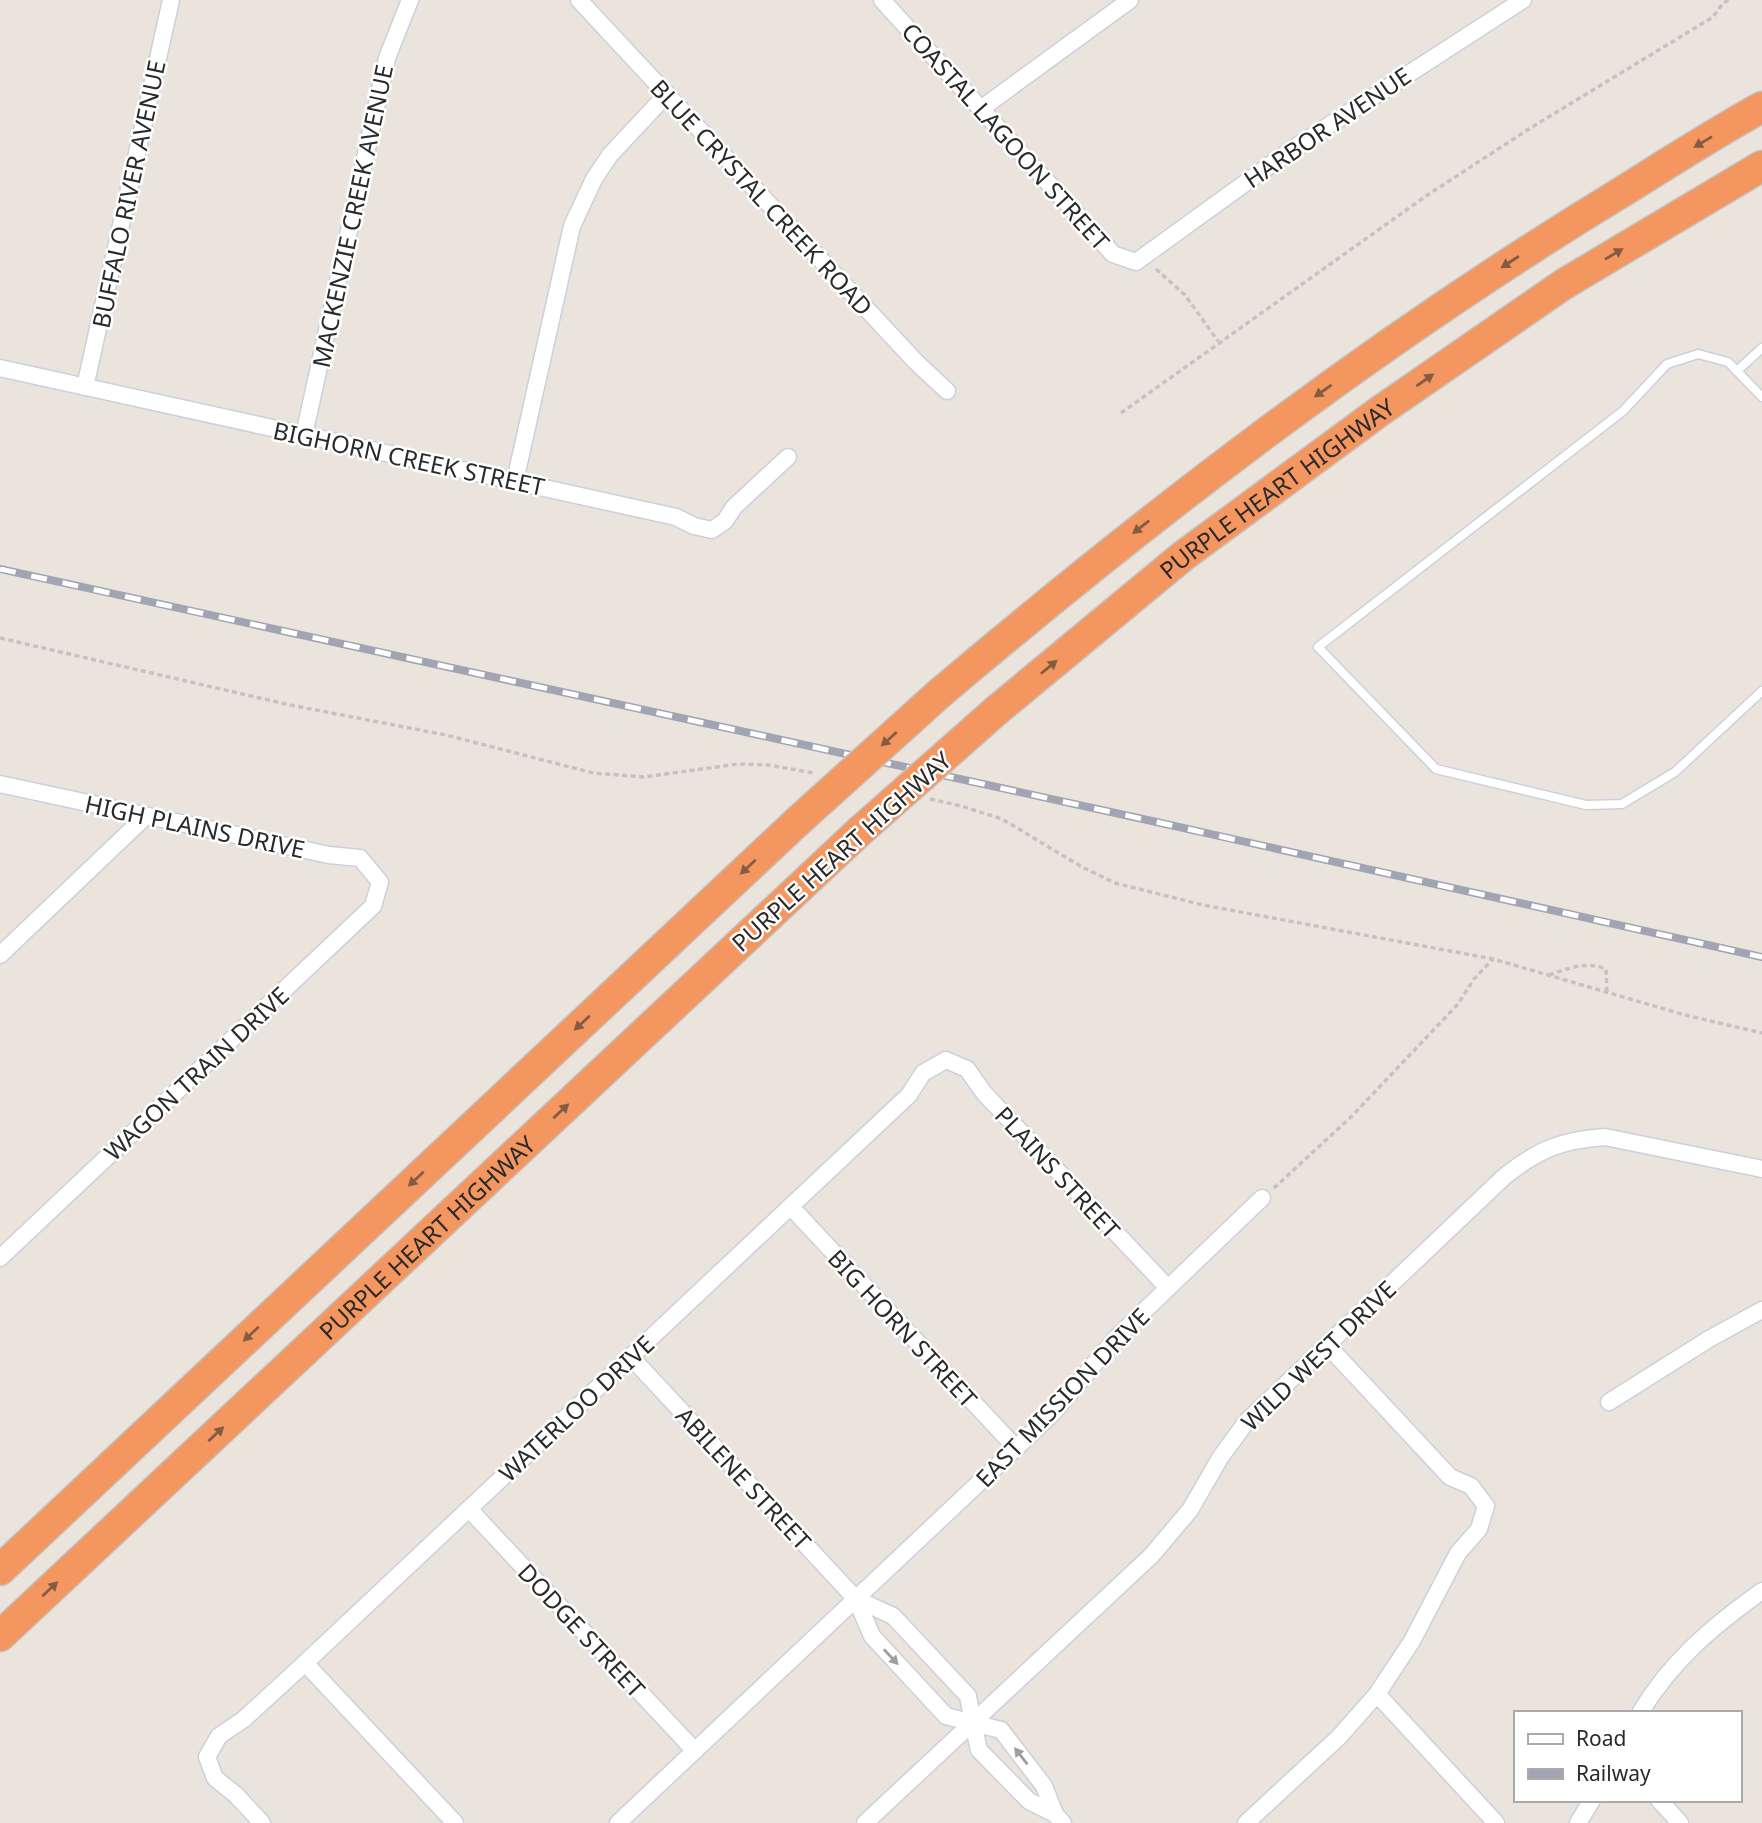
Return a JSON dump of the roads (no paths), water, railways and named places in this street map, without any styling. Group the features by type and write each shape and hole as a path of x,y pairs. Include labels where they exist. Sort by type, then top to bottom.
{"highway":[{"name":"PURPLE HEART HIGHWAY","path":"0,1570 798,821 940,693 1119,544 1310,399 1450,301 1554,233 1762,107"},
{"name":"PURPLE HEART HIGHWAY","path":"0,1636 860,831 997,710 1183,556 1380,411 1564,284 1762,166"}],"street":[{"name":"BUFFALO RIVER AVENUE","path":"86,387 171,0"},
{"name":"MACKENZIE CREEK AVENUE","path":"304,435 387,58 410,0"},
{"name":"BLUE CRYSTAL CREEK ROAD","path":"579,0 916,362 947,391"},
{"name":"COASTAL LAGOON STREET","path":"882,0 1113,254 1136,262"},
{"path":"982,108 1130,0"},
{"name":"HARBOR AVENUE","path":"1136,262 1291,150 1523,0"},
{"path":"514,481 572,226 594,179 610,155 667,94"},
{"name":"BIGHORN CREEK STREET","path":"0,368 676,517 694,526 712,530 725,521 734,507 788,457"},
{"name":"HIGH PLAINS DRIVE","path":"0,784 329,855 360,858 380,882"},
{"path":"0,955 146,816"},
{"name":"WAGON TRAIN DRIVE","path":"0,1258 373,906 380,882"},
{"name":"WATERLOO DRIVE","path":"262,1823 236,1795 215,1778 207,1758 219,1736 244,1719 305,1663 791,1207 909,1095 922,1073 946,1060"},
{"name":"PLAINS STREET","path":"946,1060 967,1069 984,1093 1168,1288"},
{"name":"WILD WEST DRIVE","path":"865,1823 1151,1556 1190,1510 1220,1458 1247,1421 1505,1176 1528,1158 1579,1138 1605,1137 1762,1169"},
{"name":"EAST MISSION DRIVE","path":"618,1823 1053,1413 1117,1337 1262,1198"},
{"name":"BIG HORN STREET","path":"791,1207 1016,1448"},
{"path":"1609,1402 1709,1339 1762,1310"},
{"path":"1246,1823 1339,1737 1377,1694 1412,1641 1458,1553 1479,1529 1486,1506 1471,1486 1450,1477 1327,1345"},
{"name":"ABILENE STREET","path":"631,1357 856,1599 872,1636 946,1716 1001,1730 1044,1786 1059,1818"},
{"name":"DODGE STREET","path":"469,1509 695,1751"},
{"path":"1641,1711 1662,1679 1683,1655 1762,1591"},
{"name":"ABILENE STREET","path":"856,1599 893,1616 968,1696 979,1750 1029,1801 1059,1818"},
{"path":"305,1663 455,1823"},
{"path":"1377,1694 1496,1823"},
{"path":"1578,1823 1591,1802"},
{"path":"1661,1802 1680,1823"}],"lane":[{"path":"1737,371 1762,348"},
{"path":"1762,397 1728,362 1698,354 1667,363 1623,411 1318,647 1436,769 1586,805 1622,804 1675,772 1762,691"}],"railway":[{"path":"0,569 1762,957"}]}
